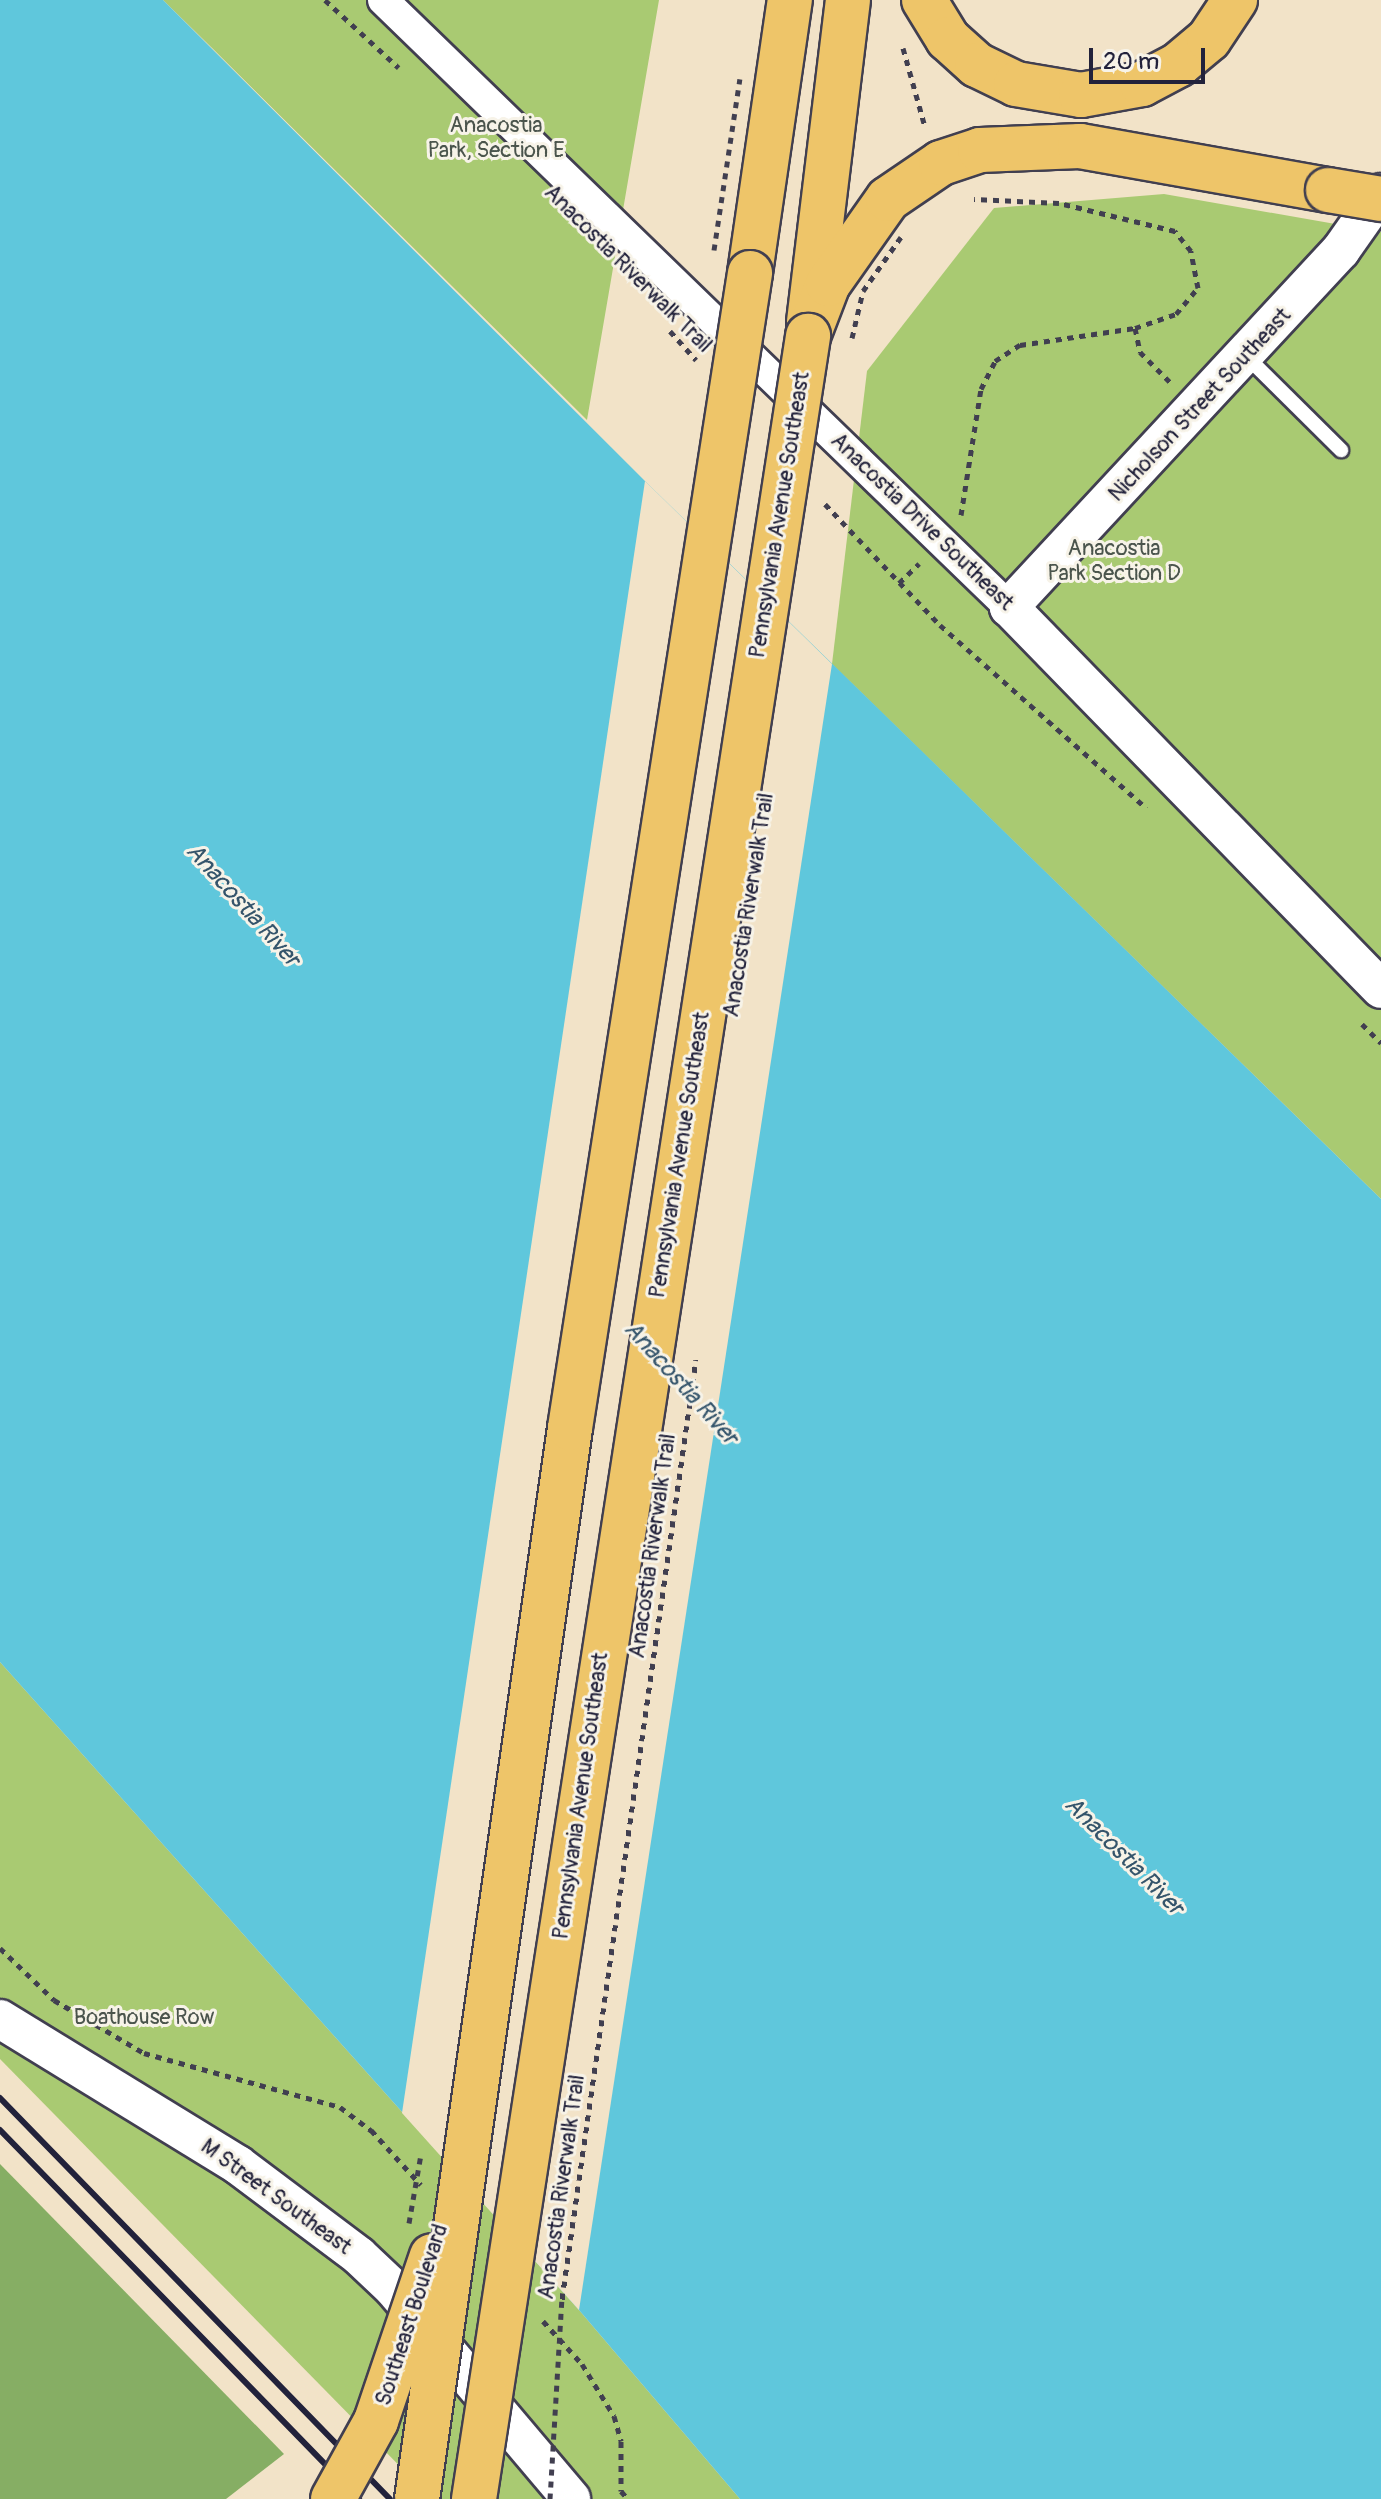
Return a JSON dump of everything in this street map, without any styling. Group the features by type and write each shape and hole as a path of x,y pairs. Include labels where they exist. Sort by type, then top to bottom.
{"main road":[{"path":"417,2499 570,1428 790,0"},
{"name":"Pennsylvania Avenue Southeast","path":"474,2499 498,2368 592,1716 808,336 848,0"},
{"path":"924,0 948,39 977,65 1037,91 1081,95 1122,90 1178,65 1209,39 1235,0"},
{"path":"808,336 828,284 888,199 922,173 960,156 1021,145 1080,146 1381,199"},
{"name":"Southeast Boulevard","path":"333,2499 376,2421 408,2337 473,2123"},
{"path":"494,2499 498,2368"}],"street":[{"name":"Anacostia Drive Southeast","path":"383,0 1009,607 1381,989"},
{"name":"Nicholson Street Southeast","path":"1009,607 1341,250 1381,193"},
{"name":"M Street Southeast","path":"0,2019 238,2165 359,2256 393,2288 571,2499"}],"lane":[{"path":"1246,355 1341,450"}],"path":[{"path":"325,0 410,79"},
{"path":"901,43 929,141"},
{"path":"959,526 981,389 995,361 1020,345 1135,328 1176,314 1198,288 1191,251 1175,231 1059,203 970,199"},
{"path":"851,340 863,291 901,237"},
{"name":"Anacostia Riverwalk Trail","path":"667,328 699,363"},
{"path":"1135,328 1140,352 1176,388"},
{"path":"815,493 899,583 1025,704 1153,815"},
{"path":"825,513 827,497"},
{"path":"899,583 926,556"},
{"path":"1352,1014 1381,1043"},
{"name":"Anacostia Riverwalk Trail","path":"550,2499 562,2299 698,1346"},
{"path":"0,1948 54,2000 102,2032 190,2067"},
{"path":"619,2499 621,2491"}],"green space":[{"name":"Anacostia Park, Section E","path":"163,0 659,0 587,420 211,47"},
{"name":"Anacostia Park Section D","path":"1164,194 1381,232 1381,1199 832,664 867,371 994,208"},
{"name":"Boathouse Row","path":"0,1662 579,2310 740,2499 432,2499 0,2059"},
{"path":"0,2164 284,2454 226,2499 0,2499"}],"water":[{"name":"Anacostia River","path":"0,0 163,0 645,481 1381,1199 1381,2499 740,2499 579,2310 0,1662"}],"pier":[{"path":"645,481 832,664 579,2310 402,2113"}],"railway":[{"path":"0,2098 390,2499"},
{"path":"0,2130 359,2499"}]}
